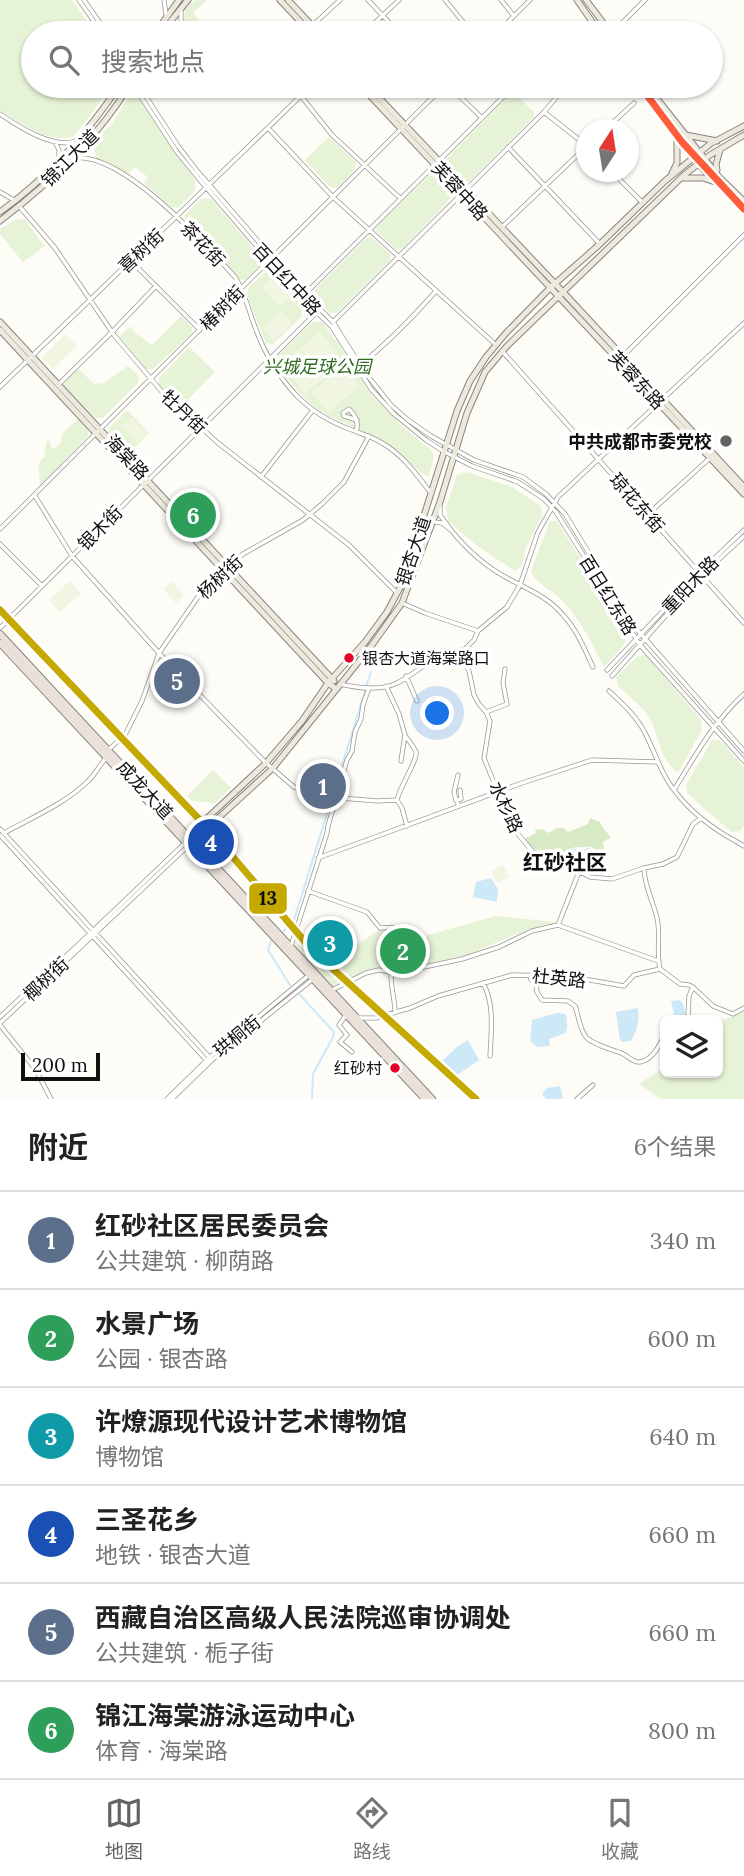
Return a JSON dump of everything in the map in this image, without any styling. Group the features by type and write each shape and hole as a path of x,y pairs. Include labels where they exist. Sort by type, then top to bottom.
{"highway":[{"name":"成龙大道","path":"0,634 107,754"},
{"name":"成龙大道","path":"0,643 332,990 432,1099"},
{"name":"成龙大道","path":"289,948 311,977 423,1097"}],"main road":[{"path":"163,21 178,2 188,0"},
{"path":"280,0 300,21"},
{"path":"288,0 303,21"},
{"path":"577,0 592,21"},
{"path":"586,0 602,21"},
{"path":"168,21 178,2"},
{"name":"锦江大道","path":"0,221 93,123 111,98"},
{"name":"锦江大道","path":"0,212 17,204 70,159 88,142 124,98"},
{"name":"芙蓉中路","path":"373,98 403,127"},
{"name":"芙蓉中路","path":"378,98 553,286"},
{"path":"648,98 698,164 744,201"},
{"path":"656,98 744,210"},
{"name":"银杏大道","path":"189,841 302,721 387,612 403,582 457,411 470,381 495,345 553,286 671,175 700,152 744,126"},
{"path":"671,175 677,163 677,135"},
{"path":"685,135 717,141"},
{"name":"银杏大道","path":"189,841 273,768 403,601 440,502 474,395 485,373 502,351 680,179 705,159 744,135"},
{"path":"718,180 716,164 722,148"},
{"path":"680,179 718,180"},
{"name":"芙蓉中路","path":"463,191 502,228 560,294"},
{"name":"芙蓉东路","path":"560,294 623,356 744,494"},
{"name":"芙蓉东路","path":"560,294 744,487"},
{"name":"海棠路","path":"0,321 30,358 330,682 338,686"},
{"name":"海棠路","path":"0,330 59,384 99,431"}],"street":[{"path":"82,0 97,21"},
{"path":"164,0 166,16"},
{"path":"318,21 340,0"},
{"path":"368,0 388,21"},
{"path":"378,21 399,0"},
{"path":"445,0 462,21"},
{"path":"501,0 514,16"},
{"path":"509,21 530,0"},
{"path":"624,21 645,0"},
{"path":"178,2 181,21"},
{"name":"百日红中路","path":"143,98 208,187 270,259 333,321 371,382 391,405 408,420 457,449"},
{"name":"喜树街","path":"0,387 300,98"},
{"path":"302,98 332,135 401,198"},
{"name":"椿树街","path":"0,530 432,98"},
{"path":"461,98 482,118"},
{"path":"305,294 502,98"},
{"path":"333,321 556,98"},
{"path":"617,119 634,103"},
{"path":"544,112 576,138"},
{"path":"0,114 54,142 69,143 77,140"},
{"path":"268,128 300,158 333,197 495,345"},
{"path":"54,142 60,150 59,159"},
{"path":"88,142 89,155"},
{"path":"508,147 600,244"},
{"name":"茶花街","path":"70,159 89,155 134,181 177,217 235,277 242,288 256,330 270,359 298,397 331,421 382,442 405,461 432,495"},
{"path":"502,228 576,156"},
{"path":"622,182 642,202"},
{"name":"牡丹街","path":"0,192 17,204 55,248 112,332 151,380 201,428 349,545 403,601 478,631"},
{"path":"623,356 744,234"},
{"name":"百日红中路","path":"270,259 319,310 382,402 404,424 454,458"},
{"path":"131,261 200,330"},
{"path":"59,384 156,286"},
{"path":"360,365 382,348 436,290"},
{"name":"银木街","path":"0,628 319,310"},
{"path":"338,686 369,688 393,684 441,655 464,650 474,640 478,631 507,607 520,585 538,532 553,504 744,323"},
{"name":"琼花东街","path":"502,351 744,622"},
{"path":"261,477 313,410"},
{"path":"353,416 357,420 356,432"},
{"name":"杨树街","path":"1,835 72,795 92,778 107,754 125,735 148,687 159,653 194,601 243,554 278,536 310,514 344,482 369,436"},
{"name":"百日红东路","path":"457,449 474,460 523,477 537,486 553,504 639,643 744,761"},
{"path":"647,515 710,457"},
{"name":"百日红东路","path":"454,458 472,467 518,482 565,514 641,636 744,751"},
{"path":"35,496 72,556 159,653 266,762 294,786 333,797 397,800"},
{"path":"440,502 440,515 462,544 485,564 545,598 564,615 576,631 593,667"},
{"path":"431,522 442,523 451,530"},
{"name":"重阳木路","path":"612,676 639,643 641,636 744,530"},
{"name":"重阳木路","path":"607,670 645,640 700,575 744,536"},
{"path":"0,544 42,586"},
{"name":"水杉路","path":"464,650 463,661 469,671 474,695 489,721 484,758 512,827 533,852 566,864 590,877 612,880 663,864 677,856 693,824 700,819"},
{"path":"486,712 508,704 503,683 505,669"},
{"path":"406,676 417,701"},
{"path":"386,686 405,735 416,752 416,758 398,791 397,800 402,807 407,826"},
{"path":"289,948 327,833 333,797 352,751 369,688"},
{"path":"609,691 644,730 657,762 674,790 700,819 742,844 744,835"},
{"path":"674,790 714,727 744,694"},
{"path":"401,761 405,735"},
{"path":"318,858 345,851 459,806 592,760 657,762"},
{"path":"458,775 454,792 459,806"},
{"path":"456,800 461,799 460,790"},
{"path":"0,829 1,835 210,1060"},
{"name":"银杏大道","path":"93,933 189,841"},
{"path":"644,868 658,920 660,969 680,984 693,987 713,1006 733,1014 744,1008"},
{"path":"558,925 579,872"},
{"path":"308,891 367,912 380,928 393,927 419,938 424,967"},
{"path":"332,990 373,971 396,973 461,959 499,947 532,931 558,925 658,961"},
{"name":"椰树街","path":"0,1017 93,933"},
{"name":"椰树街","path":"0,1024 93,933"},
{"name":"杜英路","path":"356,1016 376,1018 512,975 567,976 624,986 634,975 660,969"},
{"path":"395,1012 391,976 396,973"},
{"path":"530,975 531,980 536,982 541,981 543,975"},
{"name":"珙桐街","path":"169,1099 210,1060 311,977"},
{"path":"536,982 537,992 542,1000 568,1001 575,1006 581,1027 589,1040 623,1053 633,1061 641,1062 656,1051 660,1043"},
{"path":"483,983 488,992 491,1019 490,1056"},
{"path":"688,1015 689,996 693,987"},
{"path":"347,1014 339,1025 347,1035 340,1042 352,1052"},
{"path":"0,1024 36,1070 51,1099"},
{"path":"577,1099 593,1086"}],"green space":[{"path":"0,0 72,0 87,21 21,21 21,98 102,98 73,137 43,135 0,110"},
{"path":"195,0 207,0 193,13 200,21 184,21 185,9"},
{"path":"128,98 139,98 195,180 195,191 178,208 171,207 144,183 148,177 134,167 128,174 96,157 93,144 113,122"},
{"path":"506,98 519,98 534,112 534,117 469,182 445,165 447,158"},
{"path":"329,137 356,162 355,170 338,188 330,187 305,160"},
{"path":"432,173 437,174 454,190 453,196 403,248 396,249 377,232 376,227"},
{"path":"202,198 211,199 260,256 260,265 245,280 239,279 185,223 185,215"},
{"path":"16,219 25,220 45,246 23,262 0,234 0,229"},
{"path":"367,238 372,238 390,254 391,259 337,313 330,313 314,298 314,291"},
{"name":"兴城足球公园","path":"267,271 273,272 302,304 302,316 273,344 266,343 247,296 248,288"},
{"path":"274,276 292,296 279,307 262,287"},
{"path":"282,311 292,324 273,340 262,328"},
{"path":"181,316 192,327 192,333 152,370 146,369 119,337 131,326 135,333 152,345"},
{"name":"兴城足球公园","path":"312,322 322,322 370,393 401,425 431,450 434,456 429,476 420,472 383,441 319,410 302,396 278,367 277,356"},
{"path":"320,332 344,362 325,378 301,348"},
{"path":"65,334 77,346 53,369 41,358"},
{"path":"189,347 215,372 181,407 159,386 159,378"},
{"path":"300,349 324,378 305,394 281,364"},
{"path":"343,365 360,386 328,412 311,392"},
{"path":"128,366 139,376 138,383 103,418 95,418 64,386 78,368 94,384 104,383"},
{"path":"127,410 149,433 127,455 109,436 109,428"},
{"path":"80,417 88,425 88,436 40,486 38,469 46,456 44,452 48,437 51,447 56,448 61,442 62,434"},
{"path":"132,418 146,433 137,442 122,426"},
{"path":"467,472 512,487 541,506 543,515 526,547 522,566 515,571 476,545 448,521 446,507 457,475"},
{"path":"550,521 557,521 625,630 625,644 604,667 586,632 569,609 533,576 531,571"},
{"path":"70,581 81,593 60,612 49,600"},
{"path":"171,581 184,595 176,603 163,589"},
{"path":"646,655 701,720 702,730 679,771 675,771 664,757 652,722 644,710 618,686 616,677 638,656"},
{"path":"712,740 720,740 744,768 744,826 740,831 731,832 687,793 686,785"},
{"path":"213,770 231,788 215,803 192,801 187,796"},
{"path":"590,818 600,822 611,838 603,842 605,853 600,854 591,847 575,847 562,861 532,849 524,839 536,833 535,830 543,829 548,833 563,828 568,832 588,824"},
{"path":"503,865 509,877 497,883 491,871"},
{"path":"496,916 555,922 514,935 467,955 424,965 367,971 332,986 301,954 295,944 296,941 312,957 342,947 356,946 377,931 393,928 421,937"},
{"path":"744,1010 744,1099 661,1099 639,1084 660,1070 660,1078 723,1078 723,1020"}],"water":[{"path":"588,847 591,854 581,864 568,861 575,849 583,851"},
{"path":"491,878 498,889 497,902 473,897 476,882"},
{"path":"679,1000 683,1003 684,1015 674,1015 671,1001"},
{"path":"638,1008 635,1033 631,1041 623,1042 620,1040 616,1012"},
{"path":"557,1013 566,1014 566,1032 549,1039 550,1046 537,1047 530,1041 532,1020"},
{"path":"468,1040 479,1060 450,1080 442,1061"},
{"path":"560,1086 563,1099 546,1099 542,1094 547,1088"}],"waterway":[{"path":"366,686 371,672"},
{"path":"284,931 294,920 365,691"},
{"path":"271,941 268,950 290,985"},
{"path":"300,995 334,1032 313,1074 312,1099"}],"transit line":[{"name":"2","path":"649,98 682,142 744,209"},
{"name":"13","path":"0,610 216,837 312,950 476,1099"}],"place":[{"name":"中共成都市委党校","path":"726,441"},
{"name":"锦江海棠游泳运动中心","path":"193,515"},
{"name":"银杏大道海棠路口","path":"349,658"},
{"name":"西藏自治区高级人民法院巡审协调处","path":"177,681"},
{"name":"红砂社区居民委员会","path":"323,786"},
{"name":"三圣花乡","path":"211,842"},
{"name":"许燎源现代设计艺术博物馆","path":"330,943"},
{"name":"水景广场","path":"403,951"},
{"name":"红砂村","path":"395,1068"}],"district":[{"name":"红砂社区","path":"565,862"}]}
